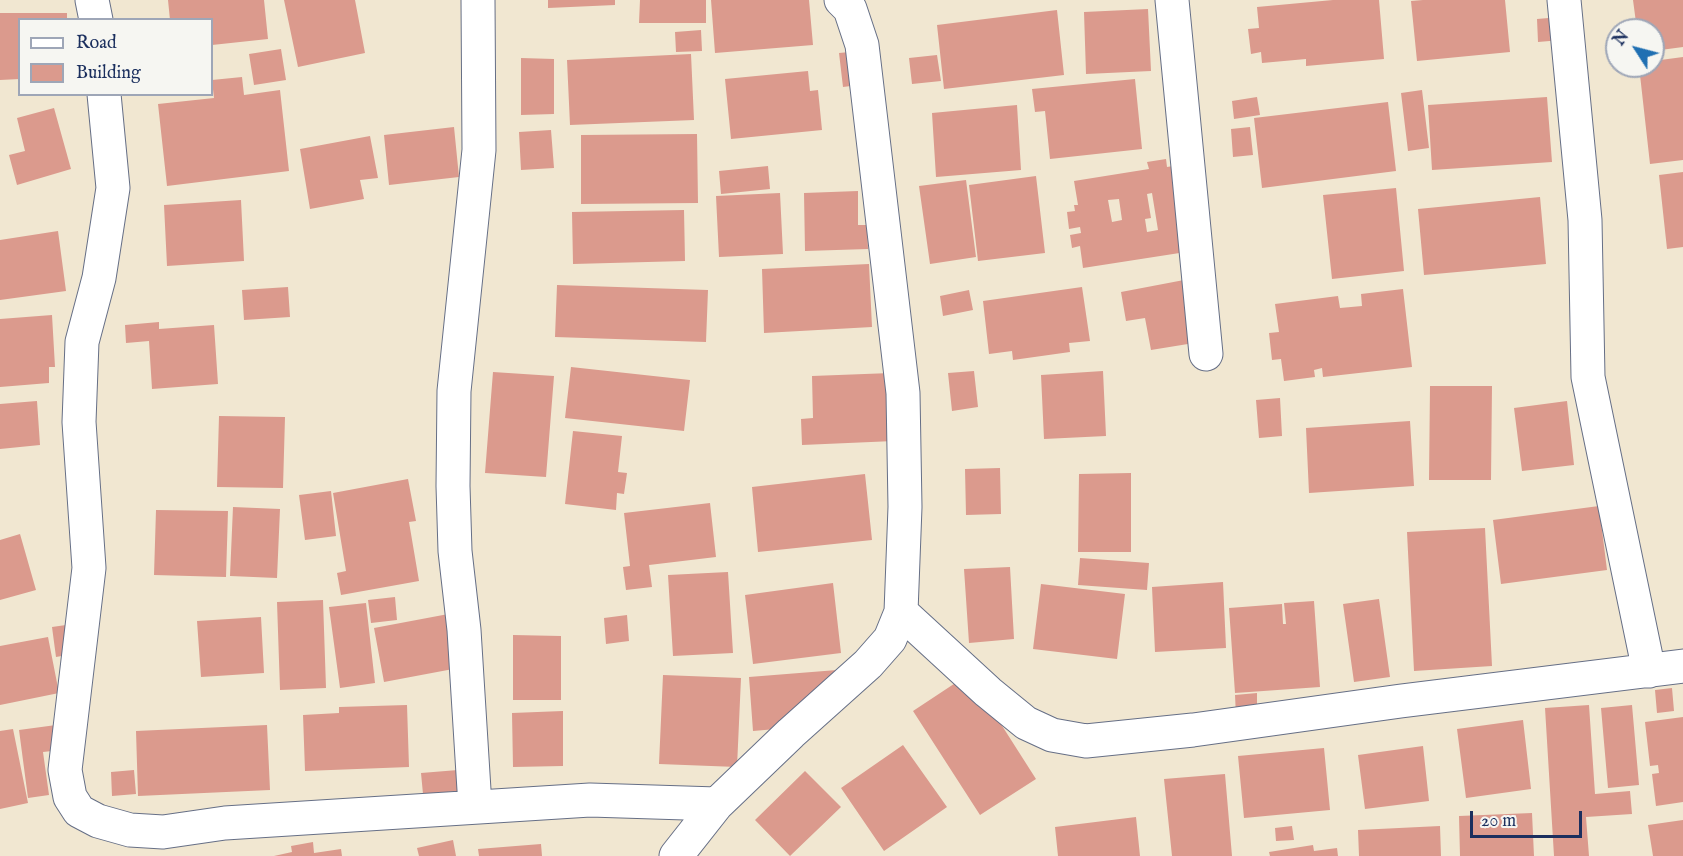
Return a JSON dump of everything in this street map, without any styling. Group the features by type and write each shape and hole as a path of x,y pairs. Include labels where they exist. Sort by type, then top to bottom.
{"street":[{"path":"92,0 96,18"},
{"path":"475,806 464,630 455,551 453,486 454,391 479,150 478,0"},
{"path":"676,856 717,804 791,732 868,664 890,639 901,612 905,507 903,393 862,45 850,9 841,0"},
{"path":"1172,0 1206,354"},
{"path":"1564,0 1585,220 1588,377 1649,671"},
{"path":"104,96 113,188 99,278 82,342 79,422 89,568 65,770 70,797 79,811 98,821 130,831 163,831 225,824 590,800 717,804"},
{"path":"901,612 988,692 1026,723 1052,735 1086,741 1193,730 1401,701 1683,666"}],"building":[{"path":"168,0 264,0 268,39 213,45 213,18 170,18"},
{"path":"284,0 355,0 365,53 298,67"},
{"path":"548,0 615,0 615,5 548,8"},
{"path":"640,0 706,0 706,23 639,23"},
{"path":"711,0 809,0 813,45 715,53"},
{"path":"1333,0 1379,0 1384,59 1306,66 1306,59 1262,63 1261,52 1251,54 1248,29 1259,28 1257,7"},
{"path":"1505,0 1510,52 1417,61 1411,1"},
{"path":"1633,0 1683,0 1683,47 1665,49 1665,18 1635,18"},
{"path":"1148,9 1151,71 1086,74 1084,12"},
{"path":"1057,10 1064,75 944,89 937,25"},
{"path":"0,13 67,13 67,18 18,18 18,79 0,80"},
{"path":"1572,16 1573,39 1538,42 1537,19"},
{"path":"701,30 702,51 676,52 675,32"},
{"path":"281,49 286,80 254,85 249,54"},
{"path":"871,50 874,83 843,87 839,53"},
{"path":"691,54 694,120 570,125 567,60"},
{"path":"937,55 941,81 912,84 909,58"},
{"path":"1683,57 1683,160 1650,164 1640,78 1665,78 1665,59"},
{"path":"521,58 554,59 554,114 521,115"},
{"path":"808,71 810,91 818,90 822,130 731,139 725,79"},
{"path":"242,77 244,95 280,90 289,171 167,186 158,104 214,98 213,80"},
{"path":"1135,79 1142,149 1050,159 1045,111 1035,112 1032,89"},
{"path":"1422,90 1429,148 1408,151 1401,93"},
{"path":"1257,97 1260,115 1234,119 1232,101"},
{"path":"1547,97 1552,162 1432,170 1428,105"},
{"path":"1388,102 1396,171 1262,188 1254,118"},
{"path":"1017,105 1021,170 936,177 932,113"},
{"path":"54,108 71,169 17,185 9,155 25,151 17,118"},
{"path":"454,127 459,177 389,185 384,135"},
{"path":"1250,127 1253,155 1233,157 1231,129"},
{"path":"551,130 554,168 521,170 519,132"},
{"path":"697,134 698,203 581,204 581,135"},
{"path":"370,136 378,178 360,180 364,199 310,209 300,149"},
{"path":"1166,159 1167,167 1173,166 1186,252 1083,268 1080,246 1072,248 1070,235 1081,233 1080,227 1069,229 1067,212 1075,211 1074,205 1078,205 1074,181 1149,169 1147,162","holes":["1152,193 1158,230 1147,232 1145,219 1151,218 1147,194","1119,199 1122,220 1112,222 1108,200"]},
{"path":"768,166 770,189 721,194 719,171"},
{"path":"1683,172 1683,247 1667,249 1659,175"},
{"path":"1036,176 1045,253 978,261 969,185"},
{"path":"966,180 976,257 930,264 919,186"},
{"path":"1396,188 1404,271 1332,279 1323,195"},
{"path":"858,191 858,225 867,225 868,249 805,251 804,193"},
{"path":"780,193 783,254 719,257 716,196"},
{"path":"1540,197 1546,264 1424,275 1418,209"},
{"path":"241,200 244,261 167,266 164,205"},
{"path":"684,210 685,261 573,264 572,212"},
{"path":"58,231 66,291 0,300 0,240"},
{"path":"869,264 872,327 764,333 762,269"},
{"path":"1184,280 1194,343 1151,350 1145,318 1126,321 1121,292"},
{"path":"557,285 708,290 706,342 555,337"},
{"path":"288,287 290,317 244,320 242,290"},
{"path":"1082,287 1090,341 1069,343 1070,352 1013,360 1012,351 989,354 983,301"},
{"path":"1403,289 1412,367 1323,377 1322,368 1314,370 1315,377 1284,381 1281,359 1272,360 1269,333 1279,332 1275,304 1338,296 1340,308 1362,306 1361,294"},
{"path":"969,290 973,310 943,316 940,296"},
{"path":"52,315 55,367 49,367 49,383 0,387 0,319"},
{"path":"159,322 159,329 214,325 218,384 152,389 149,341 126,343 125,325"},
{"path":"571,367 690,380 684,431 565,418"},
{"path":"974,371 978,407 952,411 948,373"},
{"path":"1103,371 1106,436 1044,439 1041,375"},
{"path":"493,372 554,376 546,477 485,473"},
{"path":"891,373 894,441 802,445 801,419 813,418 812,376"},
{"path":"1430,386 1492,386 1491,480 1429,480"},
{"path":"1280,398 1282,436 1259,438 1256,400"},
{"path":"37,401 40,445 0,449 0,404"},
{"path":"1567,401 1574,465 1522,471 1514,408"},
{"path":"219,416 285,417 283,488 217,487"},
{"path":"1410,421 1414,486 1309,493 1306,428"},
{"path":"573,431 622,436 618,472 627,473 624,494 617,493 616,510 565,504"},
{"path":"1000,468 1001,514 966,515 965,469"},
{"path":"1131,473 1131,552 1078,552 1079,474"},
{"path":"865,474 872,540 758,552 752,487"},
{"path":"408,479 416,521 409,522 419,581 341,595 337,573 346,571 333,493"},
{"path":"331,491 336,536 305,540 299,495"},
{"path":"710,503 716,557 649,565 652,587 626,590 623,567 630,566 624,513"},
{"path":"1599,506 1607,570 1501,584 1493,520"},
{"path":"233,507 280,509 277,578 230,576"},
{"path":"156,510 228,511 226,577 154,575"},
{"path":"1485,528 1492,666 1414,671 1407,532"},
{"path":"20,534 36,590 0,600 0,540"},
{"path":"1080,558 1149,563 1147,590 1078,585"},
{"path":"1010,567 1014,639 969,643 964,569"},
{"path":"728,572 733,653 673,656 668,575"},
{"path":"1223,582 1226,648 1155,652 1152,587"},
{"path":"833,583 841,653 753,664 745,595"},
{"path":"1041,584 1125,594 1117,659 1033,649"},
{"path":"395,597 397,620 371,623 368,600"},
{"path":"1379,599 1390,677 1354,682 1343,604"},
{"path":"323,600 326,688 280,690 277,602"},
{"path":"1314,601 1320,687 1235,693 1229,608 1282,604 1283,624 1286,624 1284,603"},
{"path":"366,603 375,683 340,688 329,607"},
{"path":"459,612 469,666 384,682 374,628"},
{"path":"627,615 629,641 606,644 604,618"},
{"path":"261,617 264,673 201,677 197,621"},
{"path":"80,623 84,652 56,657 52,627"},
{"path":"513,635 561,636 561,700 513,700"},
{"path":"48,637 59,693 0,705 0,646"},
{"path":"837,670 840,708 811,726 753,731 749,677"},
{"path":"969,674 1036,779 980,815 913,711"},
{"path":"663,675 741,678 737,767 659,764"},
{"path":"1672,688 1674,711 1657,713 1655,690"},
{"path":"1257,693 1257,715 1236,716 1235,695"},
{"path":"407,705 409,767 305,771 303,715 339,713 339,707"},
{"path":"1589,705 1595,794 1630,791 1632,814 1586,817 1589,856 1554,856 1545,708"},
{"path":"1632,705 1639,785 1608,788 1601,708"},
{"path":"563,711 563,766 513,767 512,713"},
{"path":"1683,717 1683,802 1656,806 1652,774 1659,773 1658,765 1650,766 1645,722"},
{"path":"1523,720 1531,789 1466,798 1457,729"},
{"path":"71,723 52,751 43,752 49,795 28,798 19,730"},
{"path":"267,725 270,790 138,796 136,731"},
{"path":"13,729 28,803 0,809 0,731"},
{"path":"903,745 947,807 884,851 841,788"},
{"path":"1423,746 1429,801 1365,809 1358,755"},
{"path":"1324,748 1330,810 1244,818 1238,756"},
{"path":"134,770 136,794 112,796 111,772"},
{"path":"458,770 460,791 423,794 421,773"},
{"path":"805,771 841,807 790,856 755,820"},
{"path":"1225,774 1232,856 1172,856 1164,779"},
{"path":"1532,813 1534,856 1460,856 1459,816"},
{"path":"1136,817 1140,856 1058,856 1055,827"},
{"path":"1683,820 1683,856 1653,856 1648,825"},
{"path":"1292,826 1294,840 1276,841 1275,828"},
{"path":"1440,826 1441,856 1359,856 1358,830"},
{"path":"453,840 456,856 419,856 417,848"},
{"path":"313,842 314,853 341,849 342,856 274,856 292,852 291,846"},
{"path":"541,844 542,856 479,856 478,849"},
{"path":"1313,845 1314,851 1337,848 1338,856 1270,856 1269,852"}]}
